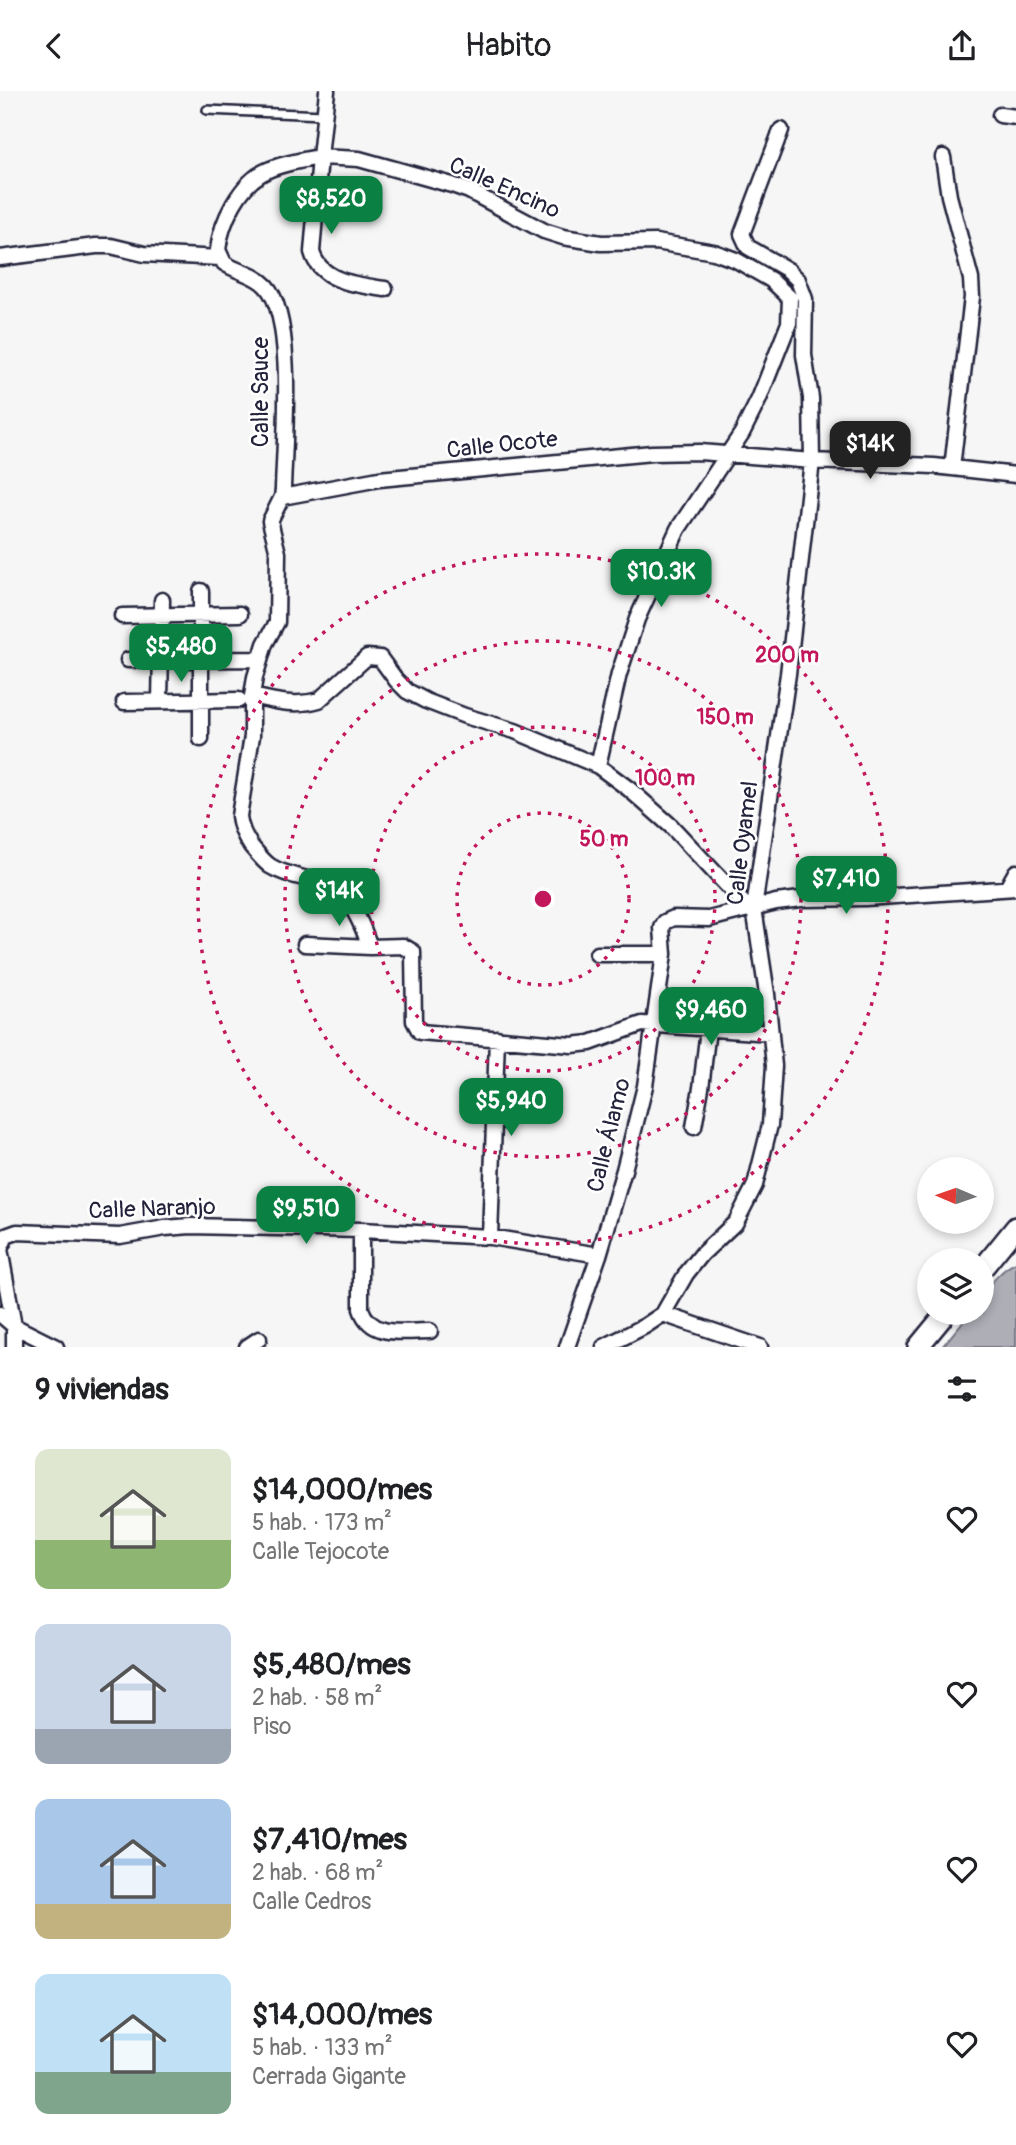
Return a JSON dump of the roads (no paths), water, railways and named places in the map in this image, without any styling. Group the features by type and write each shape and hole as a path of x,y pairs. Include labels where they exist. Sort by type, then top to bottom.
{"main road":[{"path":"994,1256 1014,1233"},
{"path":"918,1347 936,1325"}],"street":[{"path":"327,91 312,252 315,263 326,273 352,284 385,289"},
{"path":"1000,115 1016,117"},
{"name":"Calle Oyamel","path":"604,1347 663,1314 686,1274 702,1254 736,1222 755,1185 764,1155 773,1098 774,1066 767,994 751,909 788,674 812,461 811,398 804,355 805,299 798,280 788,270 748,247 743,239 743,230 781,130"},
{"path":"0,258 111,246 144,254 220,258 219,244 229,215 249,184 267,170 320,157"},
{"name":"Calle Encino","path":"320,157 359,159 453,185 470,191 544,231 563,237 601,243 656,242 715,252 737,260 771,280 787,293 792,303 789,323 759,399 728,454"},
{"path":"943,157 949,196 971,279 972,297 952,468"},
{"name":"Calle Sauce","path":"220,258 230,268 259,279 273,294 280,314 285,356 282,497 270,521 279,569 277,622 265,644 245,698 251,736 239,816 240,827 271,867 317,880 344,896 370,947"},
{"name":"Calle Ocote","path":"282,497 379,479 652,453 700,452 952,468 1016,475"},
{"path":"598,766 619,674 656,574 678,529 728,454"},
{"path":"201,591 201,739"},
{"path":"160,701 162,600"},
{"path":"122,617 240,614"},
{"path":"124,702 245,698 281,703 310,703 319,700 366,657 380,658 407,691 426,701 515,731 598,766 671,826 751,909 801,899 865,898 1012,888 1016,872"},
{"path":"128,660 260,659"},
{"name":"Calle Álamo","path":"567,1347 599,1255 645,1086 664,954 662,928 665,922 674,918 709,919 751,909"},
{"path":"305,944 403,946 414,952 414,1021 416,1028 426,1033 556,1045 581,1044 636,1025 771,1033"},
{"path":"597,954 664,954"},
{"path":"694,1127 708,1030"},
{"path":"490,1237 497,1038"},
{"name":"Calle Naranjo","path":"14,1326 0,1249 3,1240 17,1232 120,1236 191,1226 361,1230 490,1237 599,1255"},
{"path":"361,1230 363,1317 372,1327 381,1331 430,1331"},
{"path":"0,1314 14,1326 56,1347"},
{"path":"663,1314 760,1347"},
{"path":"14,1326 14,1347"}],"lane":[{"path":"207,110 324,115"}]}
